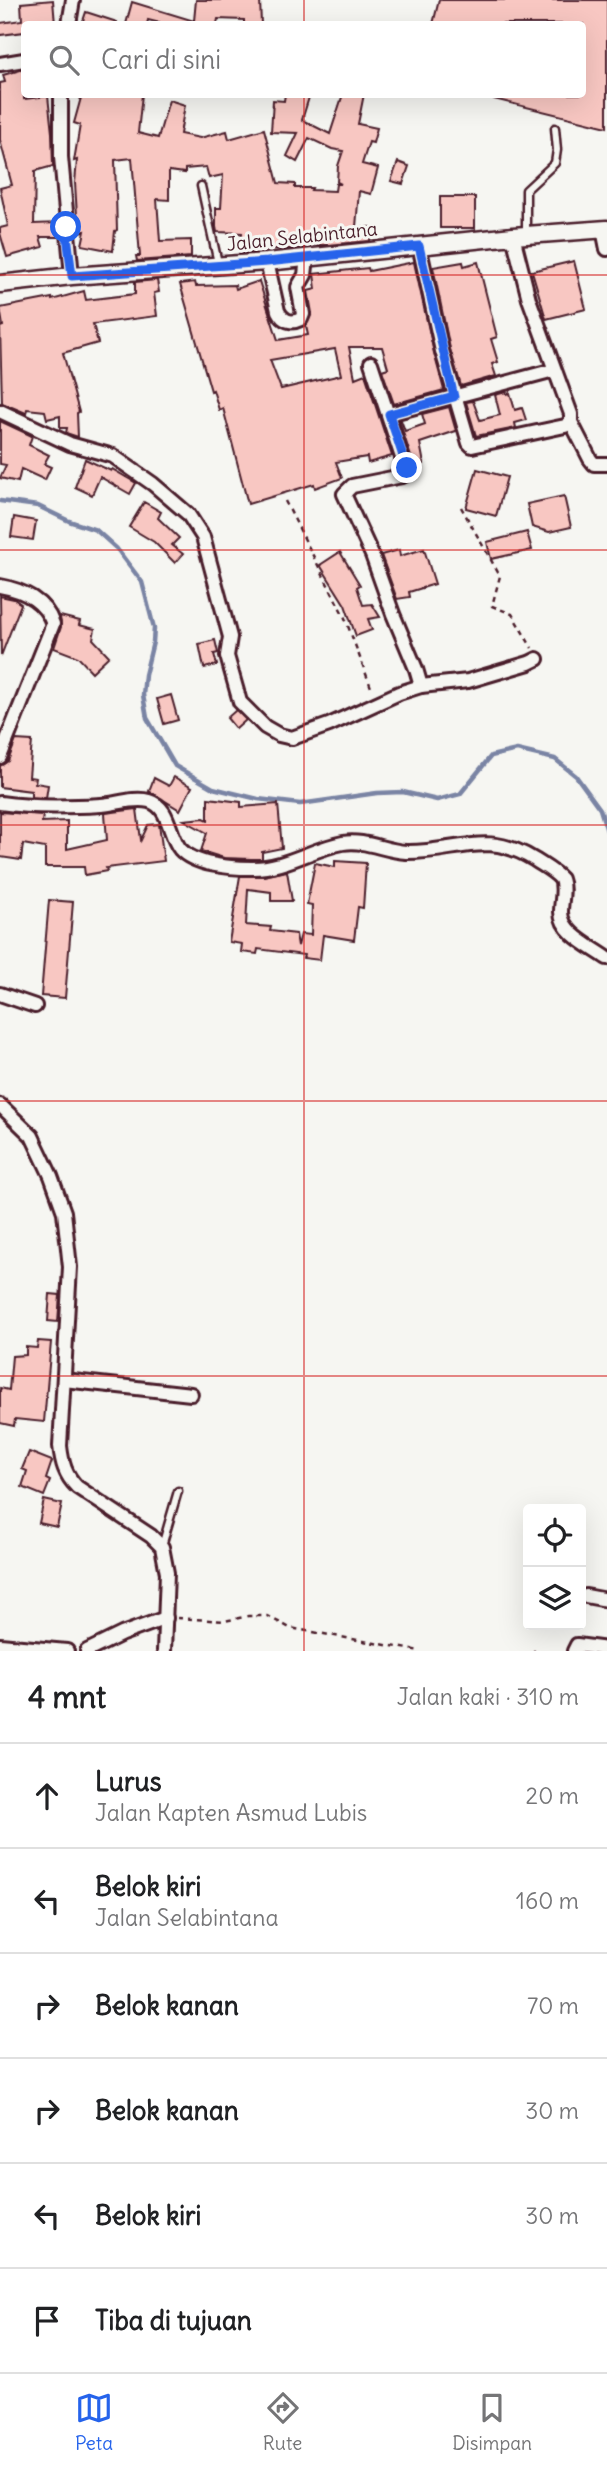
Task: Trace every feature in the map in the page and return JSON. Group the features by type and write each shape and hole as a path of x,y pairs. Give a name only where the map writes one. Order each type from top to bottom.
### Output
{"street":[{"path":"70,21 73,0"},
{"path":"0,64 21,60"},
{"path":"61,98 61,156 72,276"},
{"path":"605,229 607,249"},
{"name":"Jalan Selabintana","path":"0,284 267,262 519,235 605,229"},
{"path":"519,235 529,299 571,414 571,422 594,464 607,464"},
{"path":"419,246 454,397 471,446 565,426 571,422"},
{"path":"267,262 278,311 282,318 292,322 301,319 303,314 298,287 305,275 307,258"},
{"path":"371,363 407,473 352,486 344,494 372,555 421,686"},
{"path":"389,414 554,370"},
{"path":"0,411 70,444 113,456 153,484 188,514 203,537 230,636 227,656 240,702 265,727 279,735 292,738 421,686 468,681 537,659"},
{"path":"0,586 19,592 43,605 53,624 0,757"},
{"path":"0,803 74,806 140,800 151,802 163,812 179,848 187,854 197,860 252,869 284,864 341,843 354,842 402,852 483,843 509,846 523,852 561,878 563,925 607,958"},
{"path":"0,994 35,1006"},
{"path":"0,1105 32,1136 64,1212 70,1267 60,1446 68,1478 83,1492 151,1536 162,1548 167,1563 164,1651"},
{"path":"64,1380 191,1394"},
{"path":"586,1595 607,1600"},
{"path":"87,1651 122,1634 166,1618"},
{"path":"0,1645 66,1651"},
{"path":"574,1651 577,1645 607,1650"}],"lane":[{"path":"519,235 526,190 555,163 555,128"},
{"path":"201,186 219,265"},
{"path":"162,1548 178,1491"}],"path":[{"path":"285,501 345,618 377,703"},
{"path":"461,507 500,576 492,606 512,614 537,659"},
{"path":"166,1618 225,1621 248,1616 267,1616 290,1628 420,1651"}],"building":[{"path":"53,0 55,21 21,21 21,32 0,35 0,23 22,20 21,3"},
{"path":"196,0 260,0 261,21 194,21"},
{"path":"439,0 607,0 607,127 494,99 586,98 586,21 434,21"},
{"path":"132,2 194,21 127,21"},
{"path":"86,12 114,21 83,21"},
{"path":"21,70 21,98 48,98 53,166 35,171 34,224 58,223 58,237 40,237 43,247 7,257 0,233 0,228 8,226 0,188 12,185 0,140 0,83 5,82 3,75"},
{"path":"81,98 142,98 138,133 158,138 169,100 185,105 180,134 200,138 227,131 229,139 264,129 278,183 295,184 295,188 335,191 336,184 341,184 337,182 343,151 309,138 297,162 287,156 298,133 271,132 273,100 309,98 302,120 330,134 342,98 363,98 358,124 377,128 362,164 378,168 371,194 359,191 356,227 371,227 370,241 240,253 242,233 217,232 216,208 221,208 223,175 209,178 206,167 185,169 185,173 169,171 169,200 157,199 160,241 191,240 191,257 137,261 136,256 140,256 132,158 115,160 117,230 113,251 82,245 85,231 78,232 75,183 77,160 74,161 80,125 74,123"},
{"path":"398,162 409,166 403,184 391,181"},
{"path":"440,197 475,197 475,228 440,228"},
{"path":"574,261 586,309 546,319 532,271"},
{"path":"414,262 444,390 394,404 382,370 388,368 382,347 349,347 355,378 365,374 392,456 368,463 367,457 336,462 342,478 315,488 314,484 248,504 223,408 219,410 213,390 211,391 180,284 195,282 196,286 235,285 236,289 259,281 278,340 308,335 306,326 312,313 308,291 316,289 314,274 368,268 369,271","holes":["335,349 341,375 281,389 270,360"]},
{"path":"463,262 464,266 478,262 497,337 491,339 498,362 492,364 496,376 461,386 450,349 433,267"},
{"path":"157,280 159,292 154,293 157,316 93,324 98,343 63,353 79,412 78,437 66,433 67,428 60,428 60,416 47,419 45,411 27,409 26,413 2,403 0,327 3,326 0,308 52,300 84,291 86,300 135,294 135,282"},
{"path":"510,393 515,410 522,408 526,420 515,423 516,428 476,436 466,402 473,401 480,420 500,415 495,395"},
{"path":"449,407 456,431 420,443 424,464 414,466 399,420 405,431 425,424 422,414"},
{"path":"0,421 32,436 29,445 49,455 44,464 51,467 45,480 21,469 18,482 0,478 6,465 0,464"},
{"path":"85,459 111,471 112,469 136,483 130,494 100,477 92,495 75,487"},
{"path":"477,469 507,477 496,516 466,508"},
{"path":"564,496 571,527 549,532 532,527 527,504"},
{"path":"144,502 161,512 158,518 179,538 172,545 183,554 175,563 154,542 129,527"},
{"path":"14,517 36,521 33,540 11,537"},
{"path":"527,532 532,550 491,559 487,542"},
{"path":"424,549 435,584 409,592 410,597 397,599 381,555 399,550 400,556"},
{"path":"340,552 360,585 357,587 363,605 372,604 380,617 368,619 372,630 356,636 345,605 320,565"},
{"path":"0,596 14,599 21,604 1,656"},
{"path":"60,616 80,621 79,625 95,629 93,639 109,656 92,672 78,657 54,648 61,627"},
{"path":"215,640 218,653 214,654 217,665 204,668 199,644"},
{"path":"171,695 178,720 164,724 157,699"},
{"path":"236,710 246,720 236,729 227,718"},
{"path":"16,740 32,741 29,777 36,778 35,783 48,785 46,798 31,797 31,791 0,787 0,766 8,761"},
{"path":"174,777 192,787 180,810 149,791 154,778 169,786"},
{"path":"208,798 241,802 241,807 278,804 282,848 262,852 262,859 224,858 201,851 207,833 184,820 208,820"},
{"path":"137,809 141,840 148,825 159,824 164,861 106,868 107,871 85,875 84,867 45,867 45,848 23,844 21,860 0,857 0,812 43,815 42,822 67,821 67,849 107,840 105,813"},
{"path":"335,861 366,863 363,908 358,907 354,940 323,935 320,960 303,958 304,955 258,949 257,954 241,952 242,944 229,942 240,876 264,876 287,871 292,901 271,901 271,892 248,889 246,925 271,927 270,931 296,934 298,946 301,934 311,935 312,905 307,904 315,863 335,867"},
{"path":"49,900 73,902 65,998 41,996"},
{"path":"50,1294 60,1295 58,1322 48,1321"},
{"path":"38,1341 51,1342 44,1422 15,1419 14,1426 0,1423 0,1388 9,1390 12,1356 26,1355 26,1347 37,1348"},
{"path":"29,1452 52,1461 46,1479 50,1481 44,1496 22,1487 27,1471 22,1469"},
{"path":"44,1500 62,1504 57,1527 39,1523"}],"waterway":[{"path":"0,501 38,506 96,530 117,549 142,582 154,628 143,695 147,718 175,766 213,788 258,799 300,804 403,792 437,800 460,794 491,756 517,750 555,759 576,776 600,809 607,831"}],"route":[{"path":"66,227 72,276 267,262 419,246 454,397 389,414 407,468"}]}
